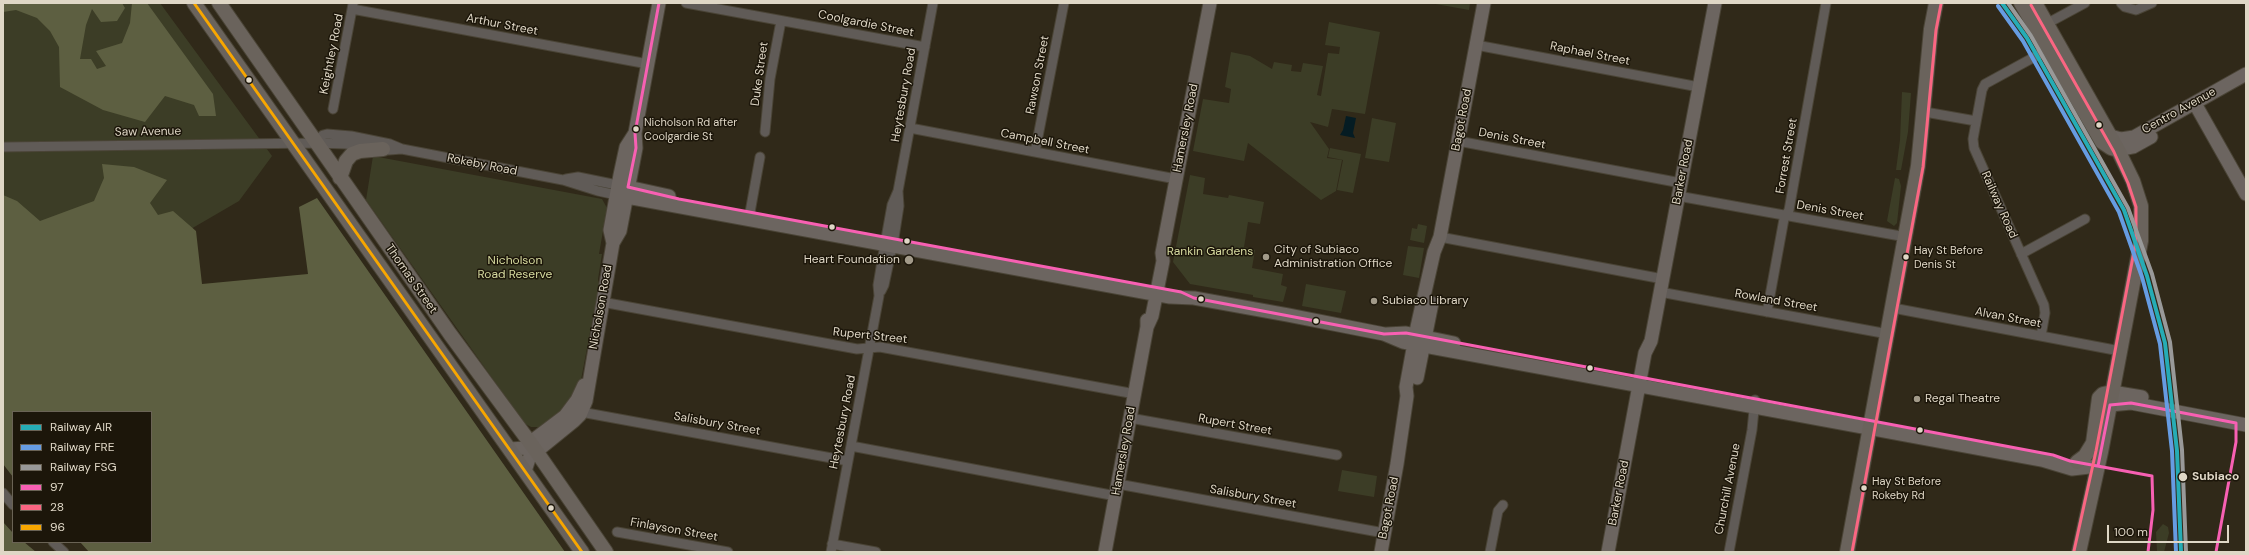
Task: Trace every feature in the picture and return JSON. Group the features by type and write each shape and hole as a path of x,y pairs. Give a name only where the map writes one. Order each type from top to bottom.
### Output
{"main road":[{"name":"Thomas Street","path":"194,3 582,552"},
{"name":"Thomas Street","path":"219,3 300,117 315,143 450,334 534,448 606,552"},
{"name":"Nicholson Road","path":"510,449 542,447 565,430 581,412 587,395 589,372 613,243 620,231 623,191 636,148 635,133 659,3"},
{"name":"Hamersley Road","path":"1105,552 1147,327 1147,315 1163,261 1162,253 1210,3"},
{"name":"Bagot Road","path":"1381,552 1397,464 1407,396 1406,387 1420,341 1434,252 1440,237 1484,3"},
{"name":"Barker Road","path":"1615,552 1643,382 1645,353 1651,341 1715,3"},
{"path":"1929,3 1927,15 1931,29"},
{"path":"1847,552 1918,166 1925,112 1931,29 1936,3"},
{"path":"2021,3 2049,48 2102,142 2111,148 2118,150"},
{"path":"2035,3 2048,23 2125,163 2138,194 2142,223 2141,241 2098,466 2079,552"},
{"name":"Centro Avenue","path":"2110,136 2121,139 2134,137 2246,74"},
{"name":"Centro Avenue","path":"2118,150 2133,147 2246,82"},
{"path":"2198,109 2246,194"},
{"name":"Centro Avenue","path":"2125,163 2133,147"},
{"path":"340,178 346,161 352,154 365,150 383,149"},
{"name":"Rokeby Road","path":"623,191 1154,290 1181,292 1194,298 1384,334 1403,342 1420,341 1871,425 2053,455 2098,466"},
{"name":"Nicholson Road","path":"525,471 534,448 536,438 570,411 579,396 589,372"},
{"name":"Barker Road","path":"1608,552 1643,382"},
{"path":"2077,462 2085,456 2093,443 2099,398 2103,394 2111,398 2132,403 2246,425"},
{"path":"2111,398 2208,409 2246,419"},
{"name":"Rokeby Road","path":"1871,425 2042,460 2072,469 2098,466"}],"street":[{"name":"Coolgardie Street","path":"686,3 925,47"},
{"name":"Heytesbury Road","path":"831,548 878,296 884,285 892,205 898,191 933,3"},
{"name":"Rawson Street","path":"1035,152 1064,3"},
{"name":"Forrest Street","path":"1767,312 1789,210 1826,3"},
{"path":"2048,23 2085,3"},
{"path":"2121,3 2124,8 2136,10 2152,3"},
{"name":"Arthur Street","path":"353,6 648,64"},
{"name":"Keightley Road","path":"333,109 353,6"},
{"name":"Duke Street","path":"765,132 770,80 781,21"},
{"name":"Raphael Street","path":"1476,45 1699,86"},
{"name":"Railway Road","path":"2041,336 2045,310 1974,148 1973,139 1982,90 1985,84 2049,48"},
{"path":"1925,112 1976,121"},
{"name":"Campbell Street","path":"910,128 1176,179"},
{"name":"Rokeby Road","path":"315,143 323,135 338,134 390,144 402,149"},
{"name":"Denis Street","path":"1458,141 1680,189 1787,215 1906,237"},
{"name":"Rokeby Road","path":"294,143 346,144 383,149 402,149 623,191"},
{"name":"Saw Avenue","path":"3,147 294,143"},
{"path":"749,215 760,157"},
{"path":"2021,254 2085,219"},
{"path":"1440,237 1662,279"},
{"name":"Rowland Street","path":"1660,292 1888,334"},
{"name":"Rupert Street","path":"602,302 857,349 880,347 1135,394"},
{"name":"Alvan Street","path":"1893,308 2120,351"},
{"name":"Churchill Avenue","path":"1729,552 1752,430 1756,424 1757,404"},
{"name":"Salisbury Street","path":"581,412 848,461"},
{"name":"Rupert Street","path":"1130,418 1337,455"},
{"name":"Salisbury Street","path":"850,446 1384,533"},
{"path":"3,493 12,504"},
{"path":"1490,552 1498,510 1503,505"},
{"name":"Finlayson Street","path":"617,532 728,552"},
{"path":"54,543 64,552"},
{"path":"831,548 876,552"}],"green space":[{"path":"3,3 160,3 272,156 239,201 184,233 3,250"},
{"path":"3,3 122,3 125,8 117,21 101,22 92,9 86,25 80,59 91,59 97,69 106,66 96,51 122,43 130,23 132,3 147,3 213,94 216,116 199,116 194,105 165,96 145,122 103,110 60,87 59,47 50,31 37,18 16,10 3,12"},
{"path":"1430,3 1470,3 1469,10"},
{"path":"1329,22 1380,32 1365,114 1332,109 1328,127 1310,122 1329,149 1327,158 1342,160 1336,191 1321,200 1248,143 1244,161 1193,151 1203,99 1229,103 1231,89 1225,87 1231,52 1250,56 1272,69 1274,62 1292,65 1291,71 1301,72 1303,63 1323,66 1317,95 1321,96 1328,53 1339,54 1340,47 1325,45"},
{"path":"1902,92 1911,93 1908,132 1901,170 1896,170 1900,140"},
{"path":"1372,118 1396,123 1389,162 1365,158"},
{"path":"1330,148 1361,154 1353,193 1337,190 1343,160 1328,157"},
{"name":"Nicholson Road Reserve","path":"373,156 602,199 607,208 599,254 602,254 598,279 599,285 581,380 571,403 543,427 531,427 524,423 366,200"},
{"path":"102,164 134,167 167,180 150,203 158,215 173,211 196,231 202,284 308,274 299,207 317,198 565,552 89,552 81,543 152,543 152,411 12,411 12,476 3,464 3,195 17,201 40,221 94,201 104,178"},
{"name":"Rankin Gardens","path":"1190,175 1205,178 1203,194 1228,198 1229,195 1264,202 1260,224 1248,222 1244,247 1255,250 1252,268 1283,274 1281,285 1287,287 1283,302 1190,284 1173,262"},
{"path":"1895,178 1899,179 1901,186 1897,223 1894,226 1887,221"},
{"path":"1418,224 1427,226 1424,243 1410,240 1412,228 1417,229"},
{"path":"1408,246 1424,248 1419,278 1403,275"},
{"path":"1306,284 1346,291 1341,313 1302,306"},
{"path":"1342,470 1377,476 1374,497 1338,491"},
{"path":"3,522 12,532 12,543 25,543 36,552 3,552"},
{"path":"2163,524 2168,527 2169,533 2164,552 2157,552 2156,532"}],"water":[{"path":"1346,116 1356,118 1353,133 1355,138 1340,135 1343,130"}],"rail line":[{"name":"AIR","path":"2002,3 2027,38 2124,210 2147,276 2165,343 2177,451 2181,552"},
{"name":"FSG","path":"2008,3 2031,36 2128,208 2152,274 2170,342 2182,450 2186,552"},
{"name":"FRE","path":"1998,6 2023,41 2119,212 2142,277 2160,344 2172,451 2176,552"}],"transit line":[{"name":"96","path":"194,3 582,552"},
{"name":"97","path":"659,3 635,133 636,148 628,187 679,199 1181,292 1194,298 1384,334 1406,333 2053,455 2070,461 2152,476"},
{"name":"28","path":"1852,552 1923,167 1936,30 1941,4"},
{"name":"28","path":"2031,5 2114,152 2128,183 2136,207 2136,241 2096,451 2074,551"},
{"name":"97","path":"2098,466 2110,405 2131,403 2236,423 2236,442 2216,552"},
{"name":"97","path":"2148,552 2153,510 2152,476"}],"place":[{"name":"Nicholson Rd after Coolgardie St","path":"636,129"},
{"name":"City of Subiaco Administration Office","path":"1266,257"},
{"name":"Hay St Before Denis St","path":"1906,257"},
{"name":"Heart Foundation","path":"909,260"},
{"name":"Subiaco Library","path":"1374,301"},
{"name":"Regal Theatre","path":"1917,399"},
{"name":"Subiaco","path":"2183,477"},
{"name":"Hay St Before Rokeby Rd","path":"1864,488"}]}
